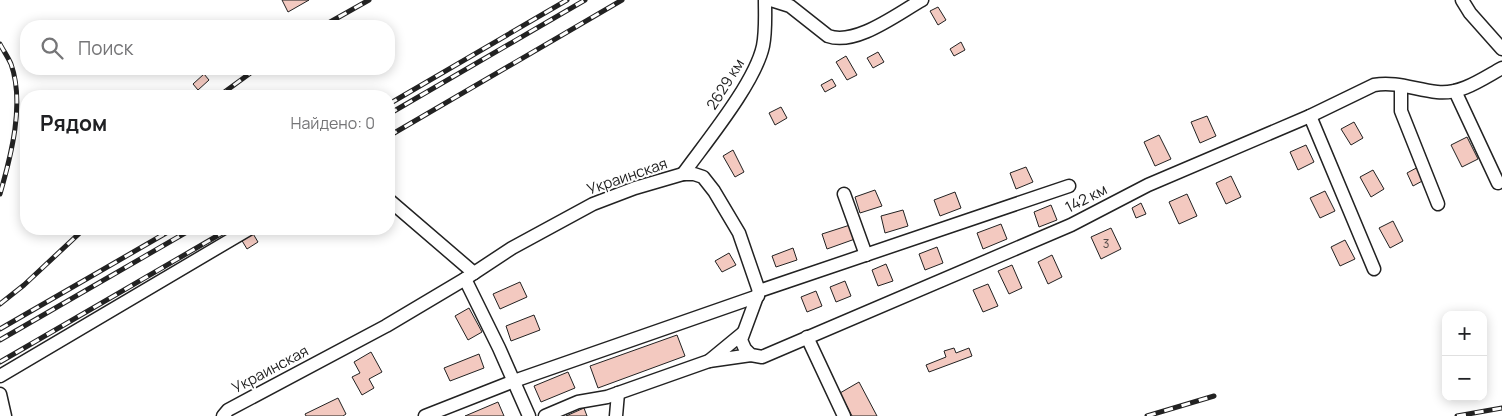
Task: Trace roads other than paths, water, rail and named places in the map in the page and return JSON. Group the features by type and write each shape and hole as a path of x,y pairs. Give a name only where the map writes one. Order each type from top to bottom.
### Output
{"street":[{"name":"2629 км","path":"683,174 734,103 757,65 764,38 765,0"},
{"path":"771,0 790,6 828,36 835,38 860,35 922,0"},
{"path":"1462,0 1470,13 1502,49"},
{"name":"142 км","path":"709,361 752,355 762,357 1071,224 1148,185 1310,116 1374,85 1401,86 1438,93 1455,91 1502,68"},
{"path":"1401,86 1401,111 1438,204"},
{"path":"1455,91 1498,183"},
{"path":"1310,116 1374,269"},
{"name":"Украинская","path":"223,416 228,410 386,326 470,276 512,248 593,204 635,188 683,174 694,174 703,177 714,190 738,232 759,294"},
{"path":"425,416 514,381 866,255 1069,186"},
{"path":"844,194 866,255"},
{"path":"395,206 470,276 529,416"},
{"path":"0,376 239,235"},
{"path":"752,355 745,349 741,340 759,294"},
{"path":"545,416 578,402 613,395 709,361 743,333"},
{"path":"807,337 844,416"},
{"path":"0,394 5,416"},
{"path":"613,395 616,416"}],"railway":[{"path":"334,20 369,0"},
{"path":"395,100 567,0"},
{"path":"395,111 585,0"},
{"path":"395,132 622,0"},
{"path":"0,44 11,64 17,95 15,129 0,194"},
{"path":"227,90 248,75"},
{"path":"0,304 24,285 78,235"},
{"path":"0,329 163,235"},
{"path":"0,340 182,235"},
{"path":"0,362 219,235"},
{"path":"1147,416 1214,396"},
{"path":"1457,416 1502,408"}]}
